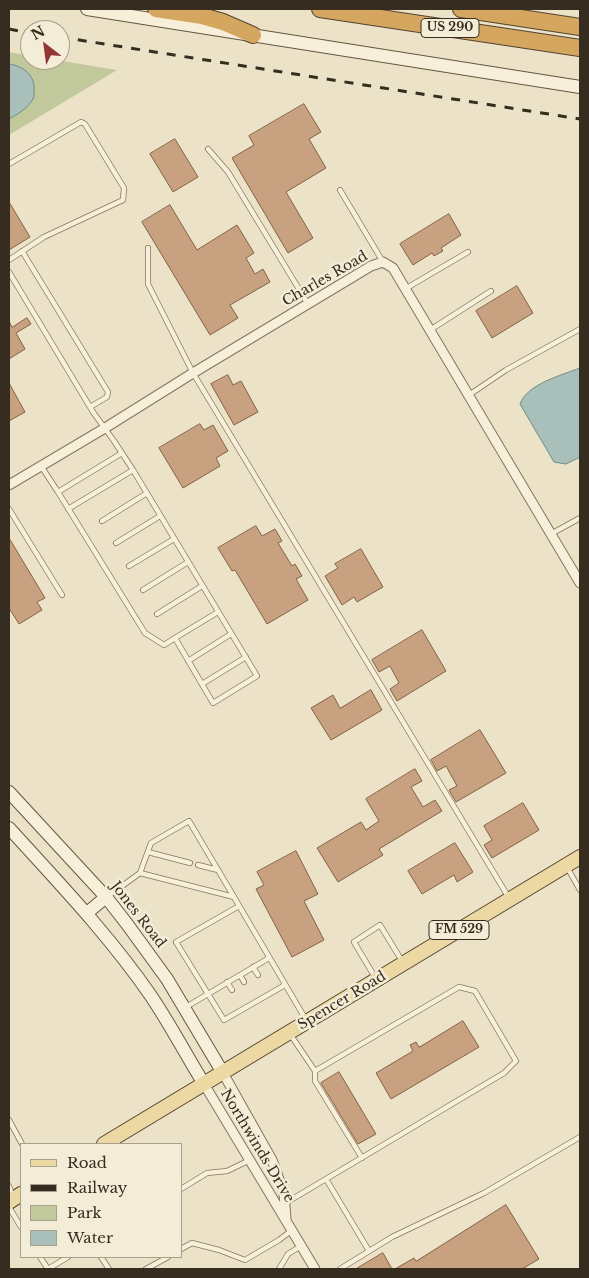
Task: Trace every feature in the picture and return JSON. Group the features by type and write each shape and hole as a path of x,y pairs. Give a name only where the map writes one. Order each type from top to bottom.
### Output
{"highway":[{"path":"156,9 202,16 223,22 253,35"},
{"name":"US 290","path":"320,9 580,48"},
{"path":"461,9 580,27"}],"main road":[{"path":"87,9 580,87"},
{"name":"Jones Road","path":"9,792 106,897 148,951 223,1072"},
{"path":"9,828 87,913 151,996 204,1084"},
{"name":"Spencer Road","path":"106,1143 580,857"},
{"path":"87,913 106,897"}],"street":[{"name":"Charles Road","path":"9,485 371,266 383,262 393,268 580,583"},
{"name":"Northwinds Drive","path":"223,1072 272,1160 284,1194 281,1206"},
{"name":"Northwinds Drive","path":"204,1084 250,1160 281,1206 286,1222 315,1269"}],"lane":[{"path":"9,164 81,122 85,124 124,188 124,200 44,236 9,260"},
{"path":"208,149 228,172 308,304"},
{"path":"340,190 383,262"},
{"path":"148,248 148,284 193,374 510,899"},
{"path":"22,251 108,392 107,397 90,407"},
{"path":"405,289 468,252"},
{"path":"9,272 90,407 133,470 257,676 213,703 175,638"},
{"path":"430,330 491,291"},
{"path":"469,396 506,370 580,329"},
{"path":"58,492 122,453"},
{"path":"41,466 145,633 164,645 218,612"},
{"path":"68,509 133,470"},
{"path":"102,520 147,493"},
{"path":"9,509 62,595"},
{"path":"116,543 160,516"},
{"path":"551,534 580,518"},
{"path":"129,566 174,539"},
{"path":"143,590 188,562"},
{"path":"157,614 202,586"},
{"path":"188,661 231,634"},
{"path":"202,684 246,657"},
{"path":"106,897 140,873 151,843 189,821 307,1022"},
{"path":"148,852 190,863"},
{"path":"198,865 218,870"},
{"path":"566,866 580,890"},
{"path":"140,873 234,897"},
{"path":"239,906 176,942 224,1020 285,984"},
{"path":"377,980 354,942 380,925 404,964"},
{"path":"184,1007 269,958"},
{"path":"253,967 258,975"},
{"path":"240,975 244,982"},
{"path":"227,982 232,990"},
{"path":"266,988 269,994"},
{"path":"281,1206 504,1073 516,1061 475,991 460,988 315,1071"},
{"path":"252,996 256,1001"},
{"path":"240,1003 243,1009"},
{"path":"289,1033 315,1071 315,1081 362,1158"},
{"path":"9,1120 21,1143"},
{"path":"340,1269 347,1267 392,1237 484,1193 580,1137"},
{"path":"182,1188 207,1173 227,1171 250,1160"},
{"path":"326,1179 369,1251"},
{"path":"15,1197 20,1222"},
{"path":"182,1248 192,1243 245,1260 292,1231"},
{"path":"279,1269 288,1254 301,1246"},
{"path":"41,1258 48,1269 66,1258"},
{"path":"58,1258 60,1262"},
{"path":"103,1258 109,1269"},
{"path":"146,1269 166,1258"}],"green space":[{"path":"9,52 20,54 20,70 70,70 70,62 117,70 9,135"}],"water":[{"path":"9,64 20,67 20,70 28,73 33,81 34,97 28,106 9,119"},
{"path":"580,368 580,457 566,464 554,462 520,404 524,397 537,386"}],"building":[{"path":"304,104 321,132 309,139 326,168 286,192 313,238 288,253 232,158 254,145 249,136"},
{"path":"175,139 198,177 173,192 150,154"},
{"path":"9,202 30,237 9,250"},
{"path":"170,205 197,250 237,225 254,253 246,258 255,274 263,269 270,282 230,305 238,318 210,335 142,222"},
{"path":"449,214 461,235 441,248 443,251 434,256 432,253 413,265 400,244"},
{"path":"517,286 533,313 492,338 476,311"},
{"path":"27,318 31,324 16,333 25,349 9,359 9,321 12,327"},
{"path":"228,375 233,385 241,381 258,412 234,425 211,384"},
{"path":"9,383 25,412 9,421"},
{"path":"200,424 204,430 213,425 228,451 216,458 220,466 183,488 159,448"},
{"path":"256,526 262,536 275,529 282,541 278,543 292,566 295,564 302,576 296,579 308,600 267,624 235,570 232,571 218,548"},
{"path":"9,538 45,598 37,602 42,610 19,624 9,608"},
{"path":"361,549 383,587 357,602 354,597 342,605 325,576 338,568 335,564"},
{"path":"422,630 446,671 397,701 390,689 399,683 390,666 379,672 372,660"},
{"path":"371,690 382,710 331,740 311,708 333,695 340,708"},
{"path":"480,730 506,773 456,802 449,790 457,786 446,766 437,771 431,760"},
{"path":"415,769 422,781 411,787 423,807 435,800 442,811 379,849 383,855 338,882 317,848 361,822 366,830 379,821 366,799"},
{"path":"523,803 539,830 492,858 484,845 492,840 484,826"},
{"path":"455,843 473,872 457,882 454,875 422,894 408,871"},
{"path":"296,851 318,894 304,901 324,940 292,957 256,889 264,885 257,872"},
{"path":"463,1021 479,1047 391,1099 376,1073 413,1051 410,1045 416,1042 419,1047"},
{"path":"339,1072 376,1134 358,1144 321,1083"},
{"path":"506,1205 539,1259 522,1269 395,1269 414,1258 416,1261"},
{"path":"383,1253 392,1269 356,1269"}],"railway":[{"path":"9,29 20,31"},
{"path":"70,39 580,119"}]}
